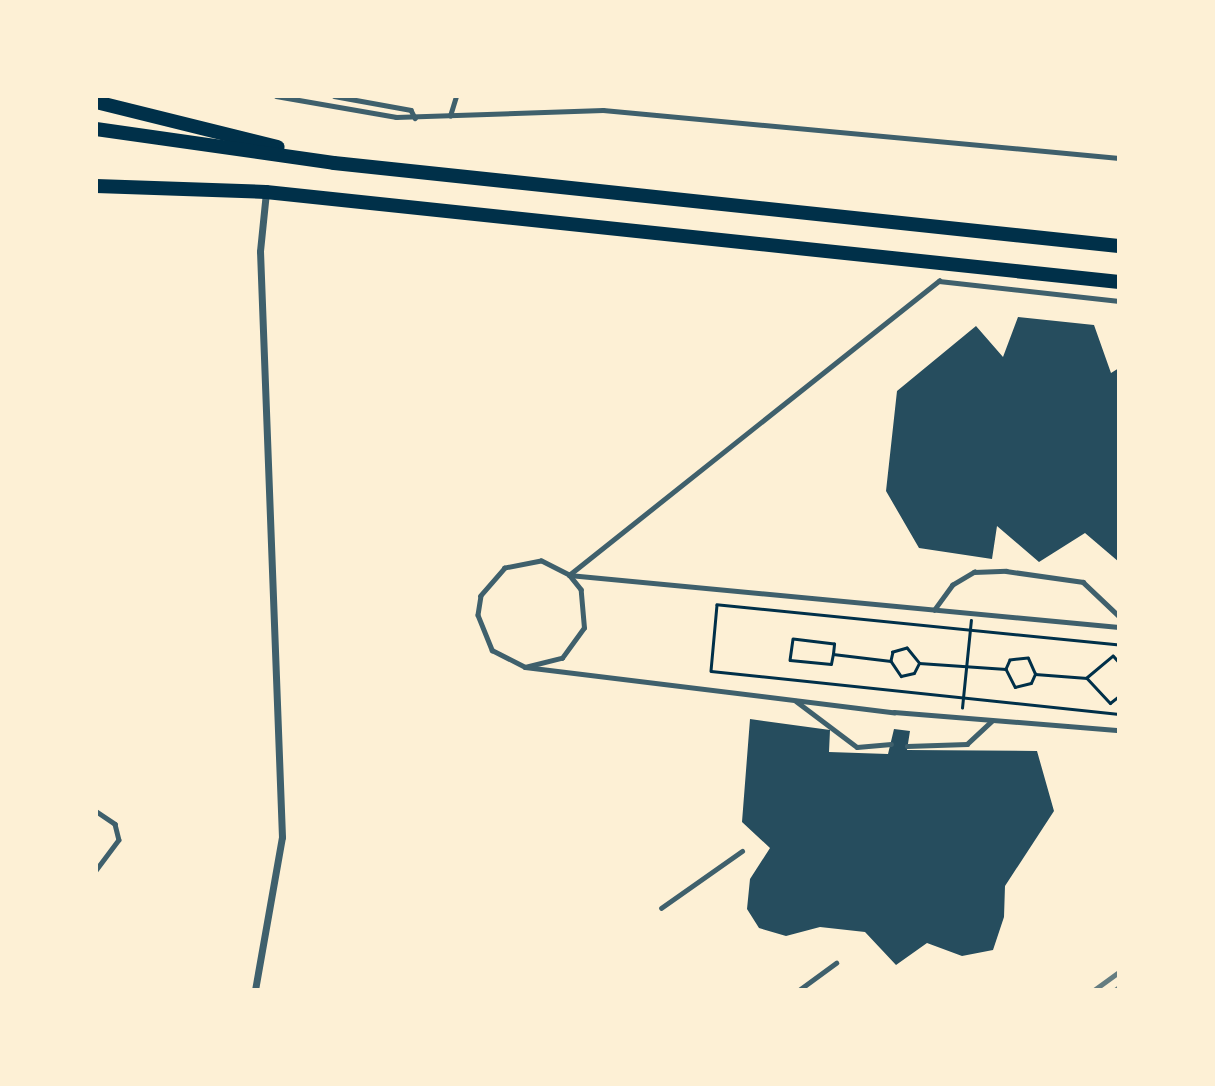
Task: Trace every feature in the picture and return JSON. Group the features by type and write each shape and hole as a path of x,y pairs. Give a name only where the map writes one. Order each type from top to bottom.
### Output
{"main road":[{"path":"96,102 334,163"},
{"path":"96,129 334,163 1119,246"},
{"path":"96,186 266,192 1119,282"}],"street":[{"path":"255,990 282,837 260,251 266,192"}],"lane":[{"path":"276,96 415,118 603,110 1119,158"},
{"path":"334,96 411,110 415,118"},
{"path":"450,116 456,96"},
{"path":"569,575 939,281 1119,301"},
{"path":"1119,627 569,575 541,561 522,561 498,574 481,596 482,634 507,661 525,667 794,701 993,721 1119,730"},
{"path":"934,610 952,585 974,572 1006,571 1083,582 1119,616"},
{"path":"525,667 562,658 584,628 583,599 569,575"},
{"path":"794,701 857,747 891,744"},
{"path":"907,746 967,744 993,721"},
{"path":"96,811 115,824 119,840 96,871"},
{"path":"661,908 742,851"},
{"path":"799,990 836,963"}],"path":[{"path":"1119,645 717,605 711,671 1119,714"},
{"path":"961,718 969,630 973,614"},
{"path":"793,639 834,644 832,654 831,664 790,660 793,639"},
{"path":"919,663 914,673 901,676 891,661 893,652 907,648 919,663 1006,669"},
{"path":"832,654 891,661"},
{"path":"1087,678 1113,656 1119,663"},
{"path":"1028,658 1035,674 1031,683 1016,687 1006,669 1010,660 1028,658"},
{"path":"1035,674 1087,678 1110,703 1119,696"}],"building":[{"path":"1018,317 1094,325 1111,373 1119,368 1119,562 1085,533 1039,562 997,526 992,559 919,548 886,491 897,391 976,326 1003,357"},
{"path":"750,719 830,730 829,752 888,754 894,729 910,731 907,750 1037,751 1054,811 1005,886 1004,917 993,950 962,956 927,943 896,965 865,932 820,927 786,936 759,928 747,909 750,879 770,848 742,822"}],"railway":[{"path":"1094,990 1119,972"},
{"path":"1115,990 1119,987"}]}
